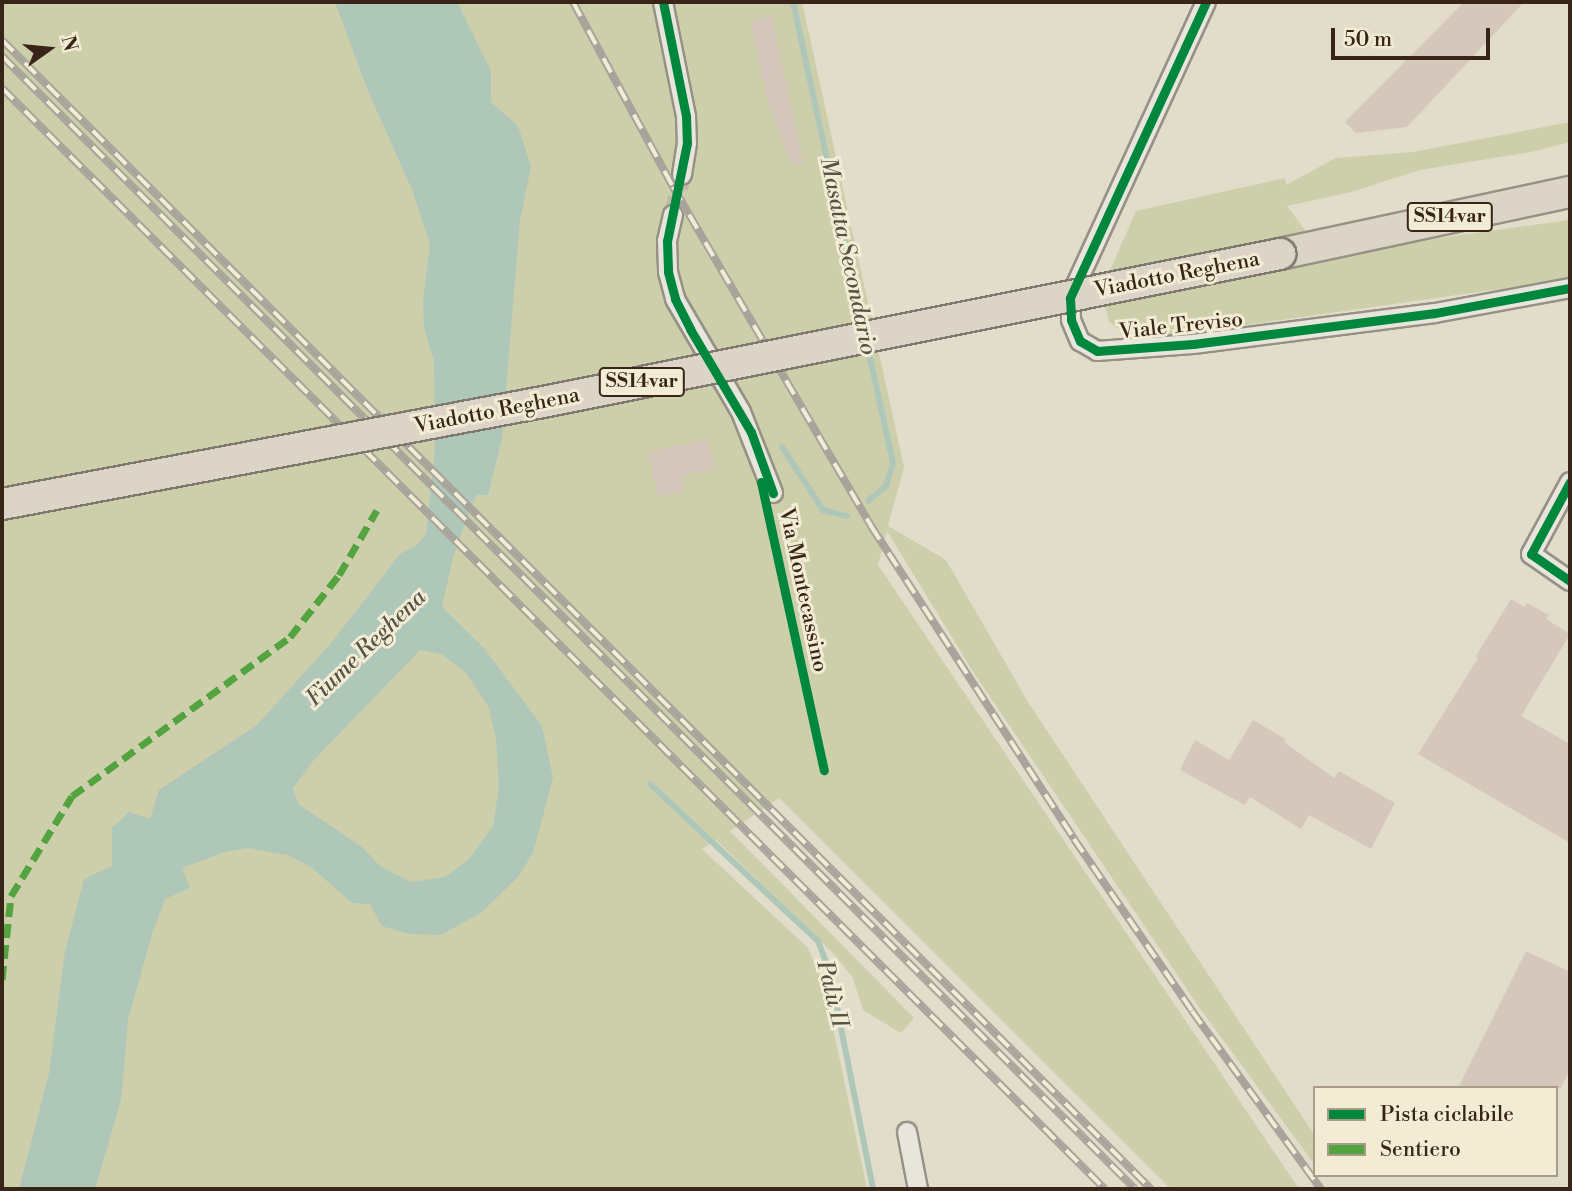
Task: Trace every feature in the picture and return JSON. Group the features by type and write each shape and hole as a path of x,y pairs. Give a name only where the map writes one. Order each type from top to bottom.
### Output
{"highway":[{"path":"1329,242 1405,208 1570,171"},
{"name":"SS14var","path":"1329,242 1570,192"},
{"path":"1329,242 1441,234 1570,212"},
{"name":"Viadotto Reghena","path":"2,504 562,398 1329,242"}],"street":[{"path":"663,2 686,116 687,143 682,175"},
{"name":"Viale Treviso","path":"1206,2 1070,298 1071,320 1080,341 1097,351 1192,344 1435,313 1570,288"},
{"name":"Via Montecassino","path":"673,215 667,241 668,272 675,299 741,412 773,494"},
{"path":"1570,482 1531,554 1570,581"},
{"path":"907,1132 918,1189"}],"shaded area":[{"path":"2,2 802,2 904,467 888,526 946,560 1028,702 1313,1133 1313,1162 1199,1007 972,670 887,531 878,565 1299,1189 1171,1189 779,798 730,831 914,1018 901,1033 863,1010 853,978 833,953 716,840 702,849 808,948 824,985 867,1189 2,1189"},
{"path":"1570,122 1570,142 1531,152 1420,170 1351,192 1287,206 1323,254 1570,220 1570,279 1175,335 1125,334 1109,322 1101,291 1136,211 1285,178 1286,185 1336,158 1413,152"}],"water":[{"name":"Fiume Reghena","path":"335,2 457,2 491,71 491,102 518,126 531,166 520,220 502,439 488,495 477,495 474,499 453,557 442,607 484,648 542,726 553,778 533,853 518,877 482,912 441,935 409,934 382,926 370,904 352,903 311,867 288,855 247,848 225,852 182,868 190,888 165,899 152,934 128,1020 121,1100 95,1189 19,1189 49,1073 65,952 84,879 112,866 112,828 129,812 150,819 159,790 257,725 332,642 400,554 417,545 426,534 435,450 434,361 424,328 423,301 430,245 413,192 368,91","holes":["420,650 441,654 465,672 488,706 496,738 499,787 493,826 469,859 445,877 411,882 380,866 362,847 298,804 293,788 313,761"]}],"building":[{"path":"1464,2 1524,2 1407,127 1356,133 1345,122"},
{"path":"772,15 803,163 792,165 769,107 751,23"},
{"path":"708,439 715,469 681,476 684,491 658,496 648,452"},
{"path":"1511,599 1525,607 1527,603 1549,615 1546,619 1570,634 1521,716 1570,744 1570,843 1418,754"},
{"path":"1253,720 1285,739 1284,742 1334,778 1339,771 1395,803 1371,849 1309,815 1301,829 1250,797 1245,805 1180,770 1195,740 1229,760"},
{"path":"1526,951 1570,972 1570,1069 1561,1088 1459,1086"}],"waterway":[{"name":"Masatta Secondario","path":"793,2 864,330"},
{"name":"Masatta Secondario","path":"867,344 893,463 886,486 868,501"},
{"path":"782,447 823,510 847,516"},
{"name":"Palù II","path":"650,784 818,941 830,973 873,1189"}],"tunnel":[{"path":"673,215 682,175"}],"railway":[{"path":"573,2 673,187 871,526 1074,839 1192,1011 1321,1189"},
{"path":"2,40 1151,1189"},
{"path":"2,56 1135,1189"},
{"path":"2,88 1105,1189"}],"marked path":[{"path":"2,979 11,896 72,796 290,637 339,575 377,510"}],"cycle path":[{"path":"663,2 686,116 687,143 667,241 668,272 675,299 690,329 751,432 773,493"},
{"path":"1206,2 1070,298 1071,320 1080,341 1097,351 1193,344 1435,313 1570,288"},
{"path":"761,482 824,770"},
{"path":"1570,482 1531,554 1570,581"}]}
